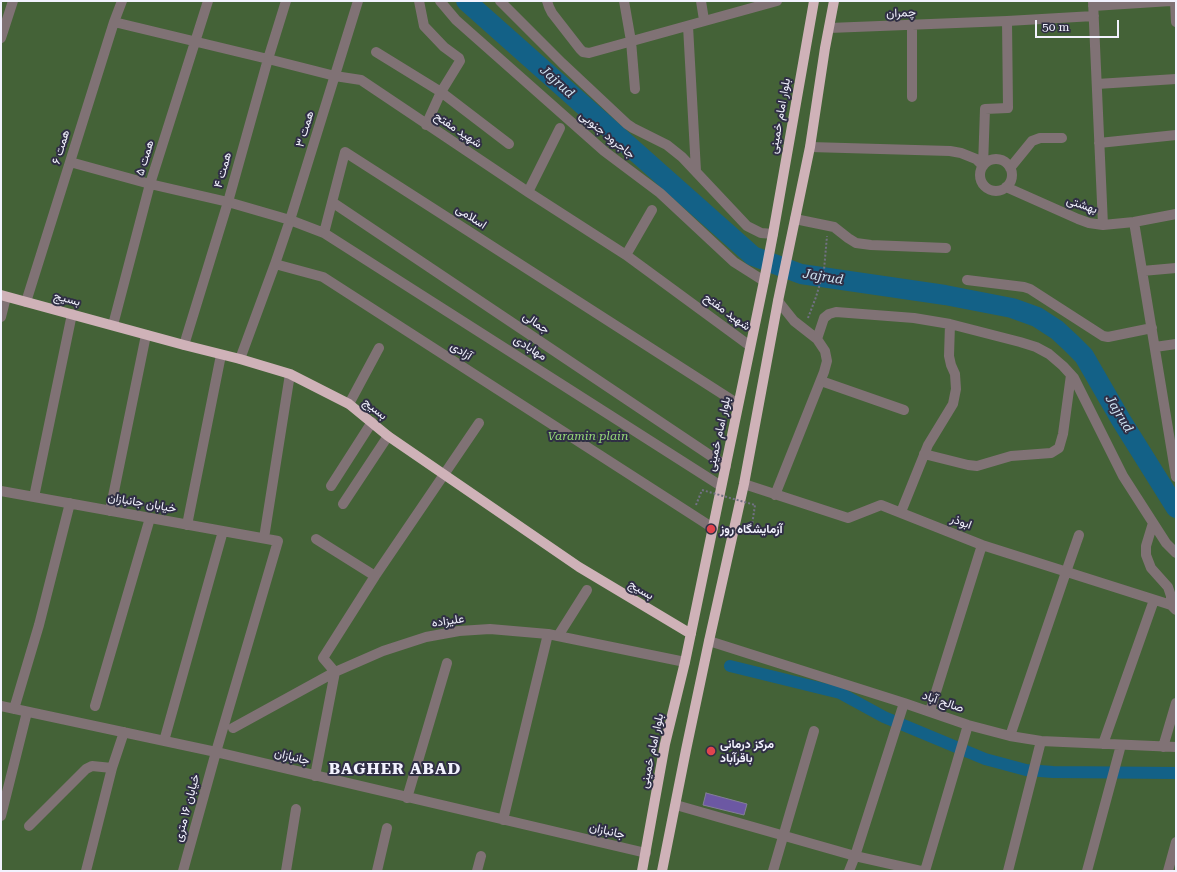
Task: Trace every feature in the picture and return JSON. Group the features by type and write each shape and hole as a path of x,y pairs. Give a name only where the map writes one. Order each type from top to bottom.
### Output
{"main road":[{"name":"بلوار امام خمینی","path":"642,871 665,744 691,634 764,282 814,1"},
{"path":"662,871 709,641 744,484 790,239 810,147 834,1"},
{"name":"بسیج","path":"4,296 113,325 184,346 240,359 290,374 349,404 388,436 579,567 691,634"}],"street":[{"path":"1,38 13,1"},
{"name":"همت ۶","path":"26,302 114,22 122,1"},
{"name":"همت ۵","path":"113,325 150,184 208,1"},
{"name":"همت ۴","path":"184,346 228,202 268,59 286,1"},
{"name":"همت ۳","path":"275,264 358,1"},
{"path":"419,1 424,26 444,47 459,58 460,61 441,92 426,125"},
{"name":"جاجرود جنوبی","path":"440,1 456,20 604,151 660,193 734,262 764,282"},
{"path":"500,1 562,63 627,124 667,145 682,157 747,226 761,232 773,234"},
{"path":"547,1 552,13 580,49 583,52 589,53 688,26 744,5 777,1"},
{"path":"624,1 631,41 635,89"},
{"path":"701,1 704,20"},
{"name":"چمران","path":"829,28 1007,21 1094,8 1171,1"},
{"path":"1175,1 1176,22"},
{"path":"1094,8 1103,225"},
{"path":"983,166 987,162 997,159 1007,164 1010,168 1012,178 1010,183 1006,187 997,191 992,191 983,185 980,175 983,166 985,110 1008,108 1007,21"},
{"name":"شهید مفتح","path":"114,22 335,76 361,80 426,125 626,255 750,346"},
{"path":"912,25 912,96"},
{"path":"688,26 696,171"},
{"path":"376,52 441,92 510,144"},
{"path":"1097,84 1176,79"},
{"path":"528,192 560,128"},
{"path":"1099,142 1176,135"},
{"path":"1010,168 1032,141 1040,138 1062,138"},
{"path":"810,147 950,151 961,153 976,159 983,166"},
{"name":"اسلامی","path":"324,233 345,152 738,404"},
{"path":"70,162 150,184 228,202 290,220 324,233"},
{"name":"بهشتی","path":"1006,187 1089,223 1103,225 1134,222 1176,214"},
{"name":"جمالی","path":"332,202 726,466"},
{"path":"626,255 652,210"},
{"path":"794,220 834,227 856,243 870,245 946,248"},
{"path":"1134,222 1155,347 1173,437 1176,477"},
{"name":"مهابادی","path":"324,233 722,486"},
{"path":"240,359 275,264"},
{"name":"آزادی","path":"275,264 323,277 713,528"},
{"path":"1142,271 1176,268"},
{"path":"967,280 1030,289 1103,336 1108,337 1152,328"},
{"path":"1,317 4,296"},
{"path":"775,495 826,366 826,356 823,346 817,339 794,321 778,301"},
{"path":"817,339 824,318 829,314 836,312 914,318 950,324 1036,347 1050,354 1064,366 1074,378 1123,476 1166,543 1176,553"},
{"path":"34,497 72,314"},
{"path":"900,512 928,444 953,404 956,389 955,374 949,356 950,324"},
{"path":"110,511 146,335"},
{"path":"1155,347 1176,344"},
{"path":"349,404 379,348"},
{"path":"187,525 221,355"},
{"path":"264,538 290,374"},
{"path":"924,454 977,466 1011,456 1051,453 1058,448 1063,434 1071,375"},
{"path":"820,381 904,410"},
{"path":"331,486 372,422"},
{"path":"315,776 335,672 323,658 375,576 479,423"},
{"path":"343,504 388,436"},
{"name":"ابوذر","path":"744,484 848,518 881,505 982,544 1174,607"},
{"name":"خیابان جانبازان","path":"1,491 278,541"},
{"path":"14,709 39,625 70,503"},
{"path":"95,706 150,518"},
{"path":"1153,523 1146,546 1146,556 1151,568 1168,587 1174,607"},
{"path":"164,741 223,531"},
{"path":"1010,736 1079,535"},
{"path":"316,539 375,576"},
{"name":"خیابان ۱۶ متری","path":"183,871 216,752 278,541"},
{"path":"930,711 982,544"},
{"path":"558,636 588,590"},
{"path":"1103,744 1154,600"},
{"name":"علیزاده","path":"233,728 335,672 383,651 426,637 459,631 490,629 548,634 685,662"},
{"path":"503,820 548,634"},
{"name":"صالح آباد","path":"709,641 930,711 968,725 1010,736 1041,741 1176,747"},
{"path":"407,798 447,663"},
{"path":"849,871 904,703"},
{"path":"1163,746 1176,703"},
{"name":"جانبازان","path":"1,706 216,752 646,853"},
{"path":"1,816 27,712"},
{"path":"925,871 968,725"},
{"path":"773,871 814,731"},
{"path":"86,871 112,768 124,732"},
{"path":"1008,871 1041,741"},
{"path":"1087,871 1121,745"},
{"path":"29,826 86,769 92,766 112,768"},
{"path":"676,805 855,856 921,871"},
{"path":"286,871 296,809"},
{"path":"377,871 387,828"},
{"path":"1168,871 1176,842"},
{"path":"477,871 481,856"}],"path":[{"path":"804,329 824,270 828,225"},
{"path":"695,506 702,490 755,505 752,525"}],"green space":[{"name":"Varamin plain","path":"1,1 1176,1 1176,871 1,871"}],"building":[{"path":"706,793 747,804 744,815 703,805"}],"waterway":[{"name":"Jajrud","path":"466,1 753,256 801,274 945,295 1012,308 1037,317 1057,330 1084,356 1121,420 1176,508"},
{"path":"730,666 840,693 884,717 985,759 1026,770 1053,772 1176,773"}],"place":[{"name":"آزمایشگاه روز","path":"711,529"},
{"name":"مرکز درمانی باقرآباد","path":"711,751"}],"district":[{"name":"BAGHER ABAD","path":"395,769"}]}
